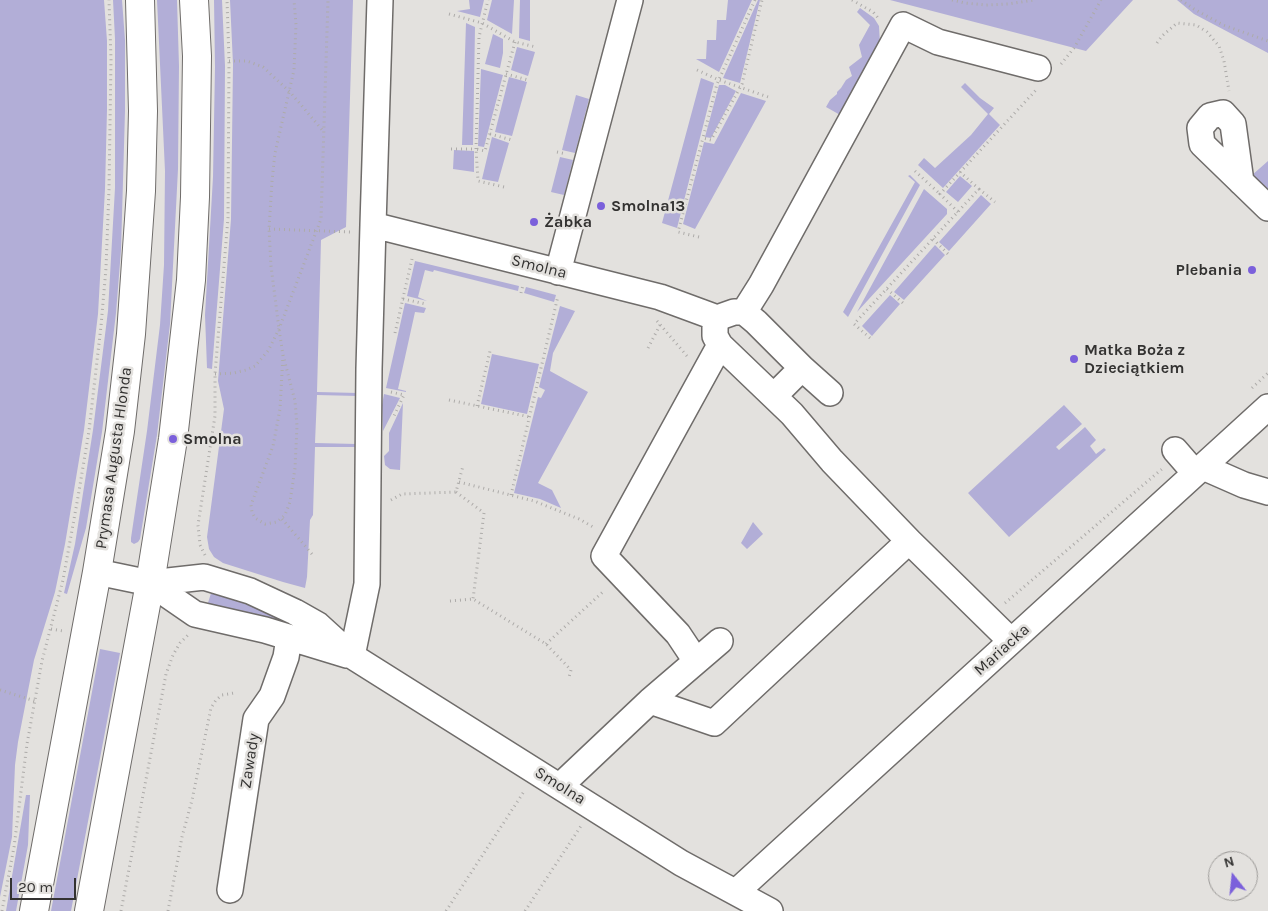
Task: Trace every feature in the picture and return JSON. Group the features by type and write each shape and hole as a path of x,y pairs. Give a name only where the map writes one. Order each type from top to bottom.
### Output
{"main road":[{"name":"Prymasa Augusta Hlonda","path":"34,911 97,572 120,431 137,266 141,191 143,111 140,0"},
{"path":"89,911 150,583 173,439 191,280 195,197 197,56 194,0"}],"street":[{"path":"352,656 367,584 369,369 380,0"},
{"path":"559,282 630,0"},
{"path":"744,312 761,285 903,25 938,42 1046,73"},
{"path":"1241,182 1232,124 1223,113 1210,116 1200,128 1202,144 1241,182 1268,208"},
{"name":"Smolna","path":"373,228 559,282 660,297 717,318"},
{"path":"830,393 744,312 734,312 717,318 714,327 715,336 720,345 792,414 832,461 909,541 1011,641"},
{"path":"696,661 678,634 604,556 720,345"},
{"path":"774,396 802,368"},
{"name":"Mariacka","path":"736,892 1268,407"},
{"path":"1177,452 1199,470 1268,492"},
{"path":"650,701 714,723 909,541"},
{"name":"Smolna","path":"97,572 150,583 204,577 250,591 295,612 318,625 352,656 681,863 770,911"},
{"name":"Smolna","path":"150,583 195,614 265,630 352,656"},
{"name":"Zawady","path":"230,890 256,719 272,696 286,657 289,638"},
{"path":"560,786 650,701 720,641"}],"path":[{"path":"2,911 14,847 23,770 42,661 65,571 89,431 106,268 111,59 109,0"},
{"path":"208,561 200,545 198,525 214,416 215,374 228,218 229,62 227,0"},
{"path":"284,355 280,409 273,446 251,505 252,512 259,522 272,524 282,519 290,502 296,468 297,426 295,401 279,329 271,266 269,229 276,153 290,92 296,49 294,0"},
{"path":"215,374 234,373 255,366 268,351 279,329 320,219 322,206 328,0"},
{"path":"488,0 479,37 476,149 478,181 504,187"},
{"path":"699,237 678,232 717,84 755,0"},
{"path":"703,138 711,140 741,87 762,0"},
{"path":"952,0 986,5 1034,0"},
{"path":"940,194 1046,73 1074,48 1101,0"},
{"path":"1181,0 1223,25 1268,41"},
{"path":"449,14 482,23 515,42 536,47"},
{"path":"1157,42 1178,23 1196,25 1206,32 1219,46 1224,61 1232,124"},
{"path":"451,149 485,151 515,42"},
{"path":"229,62 247,61 256,63 290,92 324,133"},
{"path":"697,70 719,80 771,98"},
{"path":"506,74 528,80"},
{"path":"490,134 512,140"},
{"path":"914,170 958,212"},
{"path":"960,172 995,202"},
{"path":"870,338 854,324 979,189"},
{"path":"269,229 373,228"},
{"path":"933,239 948,254"},
{"path":"395,334 413,256"},
{"path":"514,282 532,286"},
{"path":"510,495 530,417 559,282"},
{"path":"887,288 903,303"},
{"path":"403,298 426,304"},
{"path":"653,317 688,357"},
{"path":"648,348 660,325"},
{"path":"477,406 490,351"},
{"path":"1247,392 1268,373"},
{"path":"450,400 530,417"},
{"path":"987,618 1177,452"},
{"path":"456,492 463,466"},
{"path":"459,482 534,501 572,516 601,531"},
{"path":"402,494 456,492 484,513 473,599"},
{"path":"282,519 312,554"},
{"path":"546,644 608,587"},
{"path":"450,601 473,599 546,644 571,670 569,677"},
{"path":"121,911 166,674 180,643 191,632"},
{"path":"0,690 35,701"},
{"path":"168,911 182,837 192,800 211,708 222,695 234,693"},
{"path":"446,911 526,790"},
{"path":"525,911 581,826"}],"shaded area":[{"path":"0,0 104,0 107,41 107,110 98,314 84,430 55,592 34,660 18,742 15,765 12,837 0,897"},
{"path":"113,0 122,0 125,40 121,250 116,313 102,432 86,528 67,594 64,593 75,544 93,430 108,311 115,188 115,39"},
{"path":"157,0 177,0 179,66 178,169 170,324 157,435 140,539 134,544 131,542 131,538 160,325 164,265 165,171"},
{"path":"214,0 222,0 225,66 224,219 212,369 207,368 205,315 213,177"},
{"path":"230,0 353,0 346,227 321,240 317,392 358,393 358,396 317,395 315,443 357,444 357,447 315,447 313,515 310,520 305,588 223,563 214,557 209,549 207,537 224,409 218,381 231,219 233,64"},
{"path":"469,0 484,0 480,17 457,11 470,9"},
{"path":"492,0 514,0 512,34 487,20"},
{"path":"520,0 530,0 530,41 519,38"},
{"path":"728,0 752,0 719,72 696,59 706,59 707,40 716,40 717,20 726,20"},
{"path":"758,0 760,0 740,83 723,78"},
{"path":"890,0 1133,0 1086,51"},
{"path":"1177,0 1268,0 1268,53 1194,14"},
{"path":"860,8 874,18 879,26 880,44 842,116 826,107 846,80 852,76 849,67 862,57 859,45 870,25 857,12"},
{"path":"466,23 475,27 473,145 462,145"},
{"path":"493,34 503,39 500,68 485,64"},
{"path":"517,47 535,52 528,76 511,70"},
{"path":"481,69 503,75 484,147 478,146"},
{"path":"509,77 527,82 512,136 495,132"},
{"path":"701,78 714,83 677,228 662,223"},
{"path":"965,83 980,98 994,108 989,114 1000,125 943,188 918,165 924,158 935,168 971,135 988,114 961,87"},
{"path":"719,85 725,85 736,91 711,138 705,137"},
{"path":"741,93 766,101 695,229 683,224 704,142 714,144"},
{"path":"576,95 589,99 575,153 562,150"},
{"path":"492,137 509,143 498,182 482,179"},
{"path":"454,150 474,151 474,172 453,169"},
{"path":"560,157 573,160 564,195 551,192"},
{"path":"1268,161 1268,192 1251,176"},
{"path":"910,175 920,185 848,317 843,312 915,182 908,176"},
{"path":"960,176 972,186 958,202 946,192"},
{"path":"924,189 947,209 947,214 857,312"},
{"path":"981,195 991,204 949,251 939,242"},
{"path":"935,245 945,255 904,300 894,292"},
{"path":"415,261 519,286 518,291 434,270 433,272 425,270 418,297 427,301 407,296"},
{"path":"526,287 556,295 554,302 524,293"},
{"path":"890,295 900,304 872,336 862,326"},
{"path":"405,303 426,308 424,313 415,312 398,389 406,392 386,388"},
{"path":"560,306 575,311 553,353 550,371 588,392 538,483 552,490 561,508 540,499 514,493 538,397 541,398 545,390 539,387"},
{"path":"492,354 539,364 527,414 481,404"},
{"path":"384,394 400,398 383,431 382,405"},
{"path":"403,403 400,470 390,469 385,465 384,456 389,451 389,433"},
{"path":"1064,405 1082,424 1056,447 1059,450 1085,427 1096,440 1090,446 1096,454 1104,448 1106,450 1009,537 968,493"},
{"path":"753,522 763,534 747,549 741,543"},
{"path":"212,590 236,596 319,637 207,606"},
{"path":"100,649 120,653 71,911 51,911"},
{"path":"26,795 30,795 28,845 16,911 6,911"}],"place":[{"name":"Smolna13","path":"601,206"},
{"name":"Żabka","path":"534,222"},
{"name":"Plebania","path":"1252,270"},
{"name":"Matka Boża z Dzieciątkiem","path":"1074,359"},
{"name":"Smolna","path":"173,439"}]}
